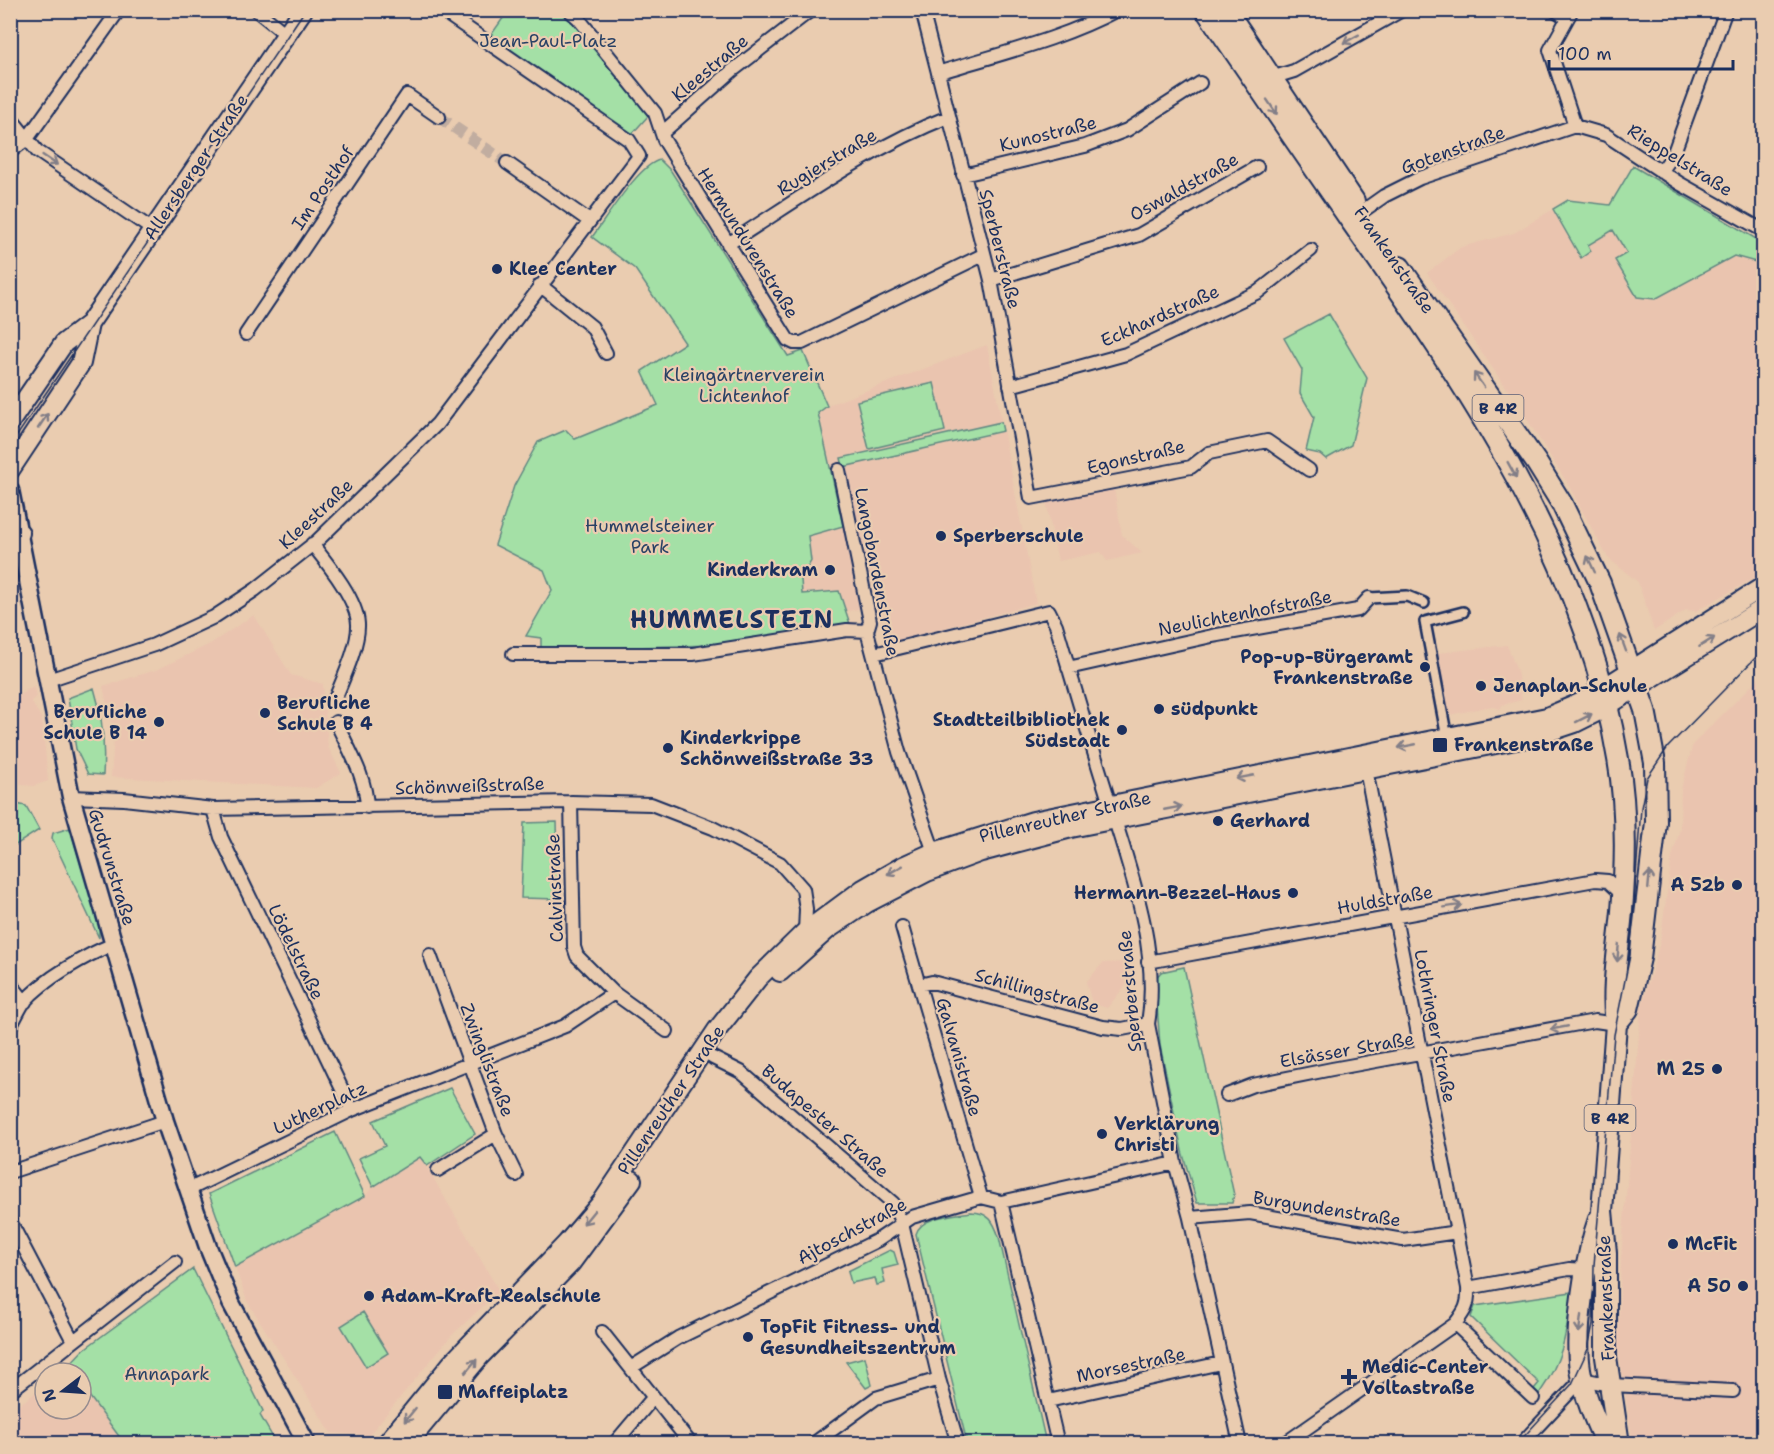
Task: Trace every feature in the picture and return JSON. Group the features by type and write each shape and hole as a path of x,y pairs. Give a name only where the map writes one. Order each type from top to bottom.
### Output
{"main road":[{"name":"Allersberger Straße","path":"10,422 64,343 89,324 303,10"},
{"name":"Frankenstraße","path":"1206,10 1553,490 1594,569 1635,676 1654,753 1656,822 1640,958 1628,1009 1616,1024"},
{"name":"Frankenstraße","path":"1226,10 1457,375 1537,516 1571,588 1605,696 1622,790 1625,843 1614,1007 1616,1024 1602,1211 1589,1251 1596,1273 1619,1443"},
{"name":"Allersberger Straße","path":"10,470 81,363 89,324"},
{"path":"1635,676 1764,586"},
{"path":"1635,676 1764,608"},
{"name":"Pillenreuther Straße","path":"386,1443 452,1364 584,1223 635,1156 727,1016 758,978 805,932 870,885 934,852 1010,827 1366,770 1536,736 1575,723 1605,696 1635,676"},
{"name":"Pillenreuther Straße","path":"407,1443 480,1356 557,1278 597,1231 712,1058 740,1019 780,972 827,930 877,897 927,872 970,855 1113,812 1546,717 1605,696"},
{"name":"Frankenstraße","path":"1596,1273 1579,1338 1582,1379 1605,1443"}],"street":[{"path":"10,152 27,139 119,10"},
{"path":"256,10 286,34"},
{"name":"Kleestraße","path":"48,680 154,645 214,617 255,590 312,544 437,424 588,219 639,156 629,140 441,10"},
{"path":"569,10 655,112 662,133"},
{"name":"Kleestraße","path":"662,133 732,71 812,10"},
{"name":"Sperberstraße","path":"922,10 991,280 1031,498"},
{"path":"938,73 1042,42 1093,23 1117,10"},
{"path":"1271,78 1294,71 1402,10"},
{"path":"1555,10 1570,14 1550,50 1575,126"},
{"path":"1661,172 1680,138 1726,10"},
{"name":"Kunostraße","path":"963,175 1085,146 1105,139 1126,130 1200,83"},
{"name":"Im Posthof","path":"246,334 407,95 439,117"},
{"path":"10,117 37,151 153,230"},
{"name":"Rugierstraße","path":"728,244 840,173 917,129 948,117"},
{"name":"Gotenstraße","path":"1355,216 1389,193 1434,172 1569,130 1575,126"},
{"name":"Rieppelstraße","path":"1575,126 1606,135 1661,172 1764,231"},
{"name":"Hermundurenstraße","path":"662,133 664,140 728,244 788,339 794,343 802,342 983,255"},
{"path":"507,164 588,219"},
{"name":"Oswaldstraße","path":"991,280 1139,235 1257,167"},
{"name":"Eckhardstraße","path":"1010,386 1126,354 1258,292 1311,250"},
{"path":"540,285 592,327 606,353"},
{"name":"Egonstraße","path":"1031,498 1191,467 1209,453 1267,441 1309,470"},
{"name":"Langobardenstraße","path":"839,470 870,621 867,631 899,752 934,852"},
{"name":"Gudrunstraße","path":"10,489 15,531 71,797 165,1121 208,1247 246,1333 307,1443"},
{"path":"312,544 331,568 354,609 358,625 351,657 335,699"},
{"name":"Neulichtenhofstraße","path":"1068,668 1212,636 1358,610 1369,598 1407,596 1424,603"},
{"name":"Sperberstraße","path":"874,654 1049,611 1113,812 1133,883 1148,962 1151,1004 1148,1024 1175,1163 1190,1218 1240,1443"},
{"path":"1447,738 1425,622 1463,612"},
{"path":"513,654 693,654 847,630 867,631"},
{"path":"336,722 362,777 367,791 367,807"},
{"name":"Lothringer Straße","path":"1366,770 1468,1288"},
{"name":"Schönweißstraße","path":"71,797 124,799 213,809 570,802 651,804 703,824 780,863 803,889 806,909 805,932"},
{"name":"Calvinstraße","path":"570,802 574,947 581,962 614,993 667,1031"},
{"name":"Lödelstraße","path":"213,809 221,837 352,1110"},
{"name":"Huldstraße","path":"1148,962 1395,915 1599,880 1612,884 1623,895"},
{"name":"Galvanistraße","path":"902,927 981,1197"},
{"path":"10,1027 25,1002 86,956 114,944"},
{"name":"Zwinglistraße","path":"430,956 496,1134 516,1175"},
{"name":"Schillingstraße","path":"919,985 932,982 1102,1027 1122,1029 1148,1024"},
{"path":"10,983 25,1002"},
{"path":"470,1065 566,1026 614,993"},
{"name":"Elsässer Straße","path":"1227,1095 1253,1085 1595,1021 1616,1024"},
{"name":"Budapester Straße","path":"712,1058 741,1072 893,1203 902,1224 939,1379 958,1443"},
{"name":"Lutherplatz","path":"188,1191 352,1110 470,1065"},
{"path":"10,1172 165,1121"},
{"path":"438,1170 496,1134"},
{"path":"981,1197 1001,1202 1175,1163"},
{"name":"Ajtoschstraße","path":"632,1367 678,1338 878,1240 912,1217 981,1197"},
{"path":"1001,1202 1058,1443"},
{"name":"Burgundenstraße","path":"1190,1218 1250,1213 1403,1240 1457,1232"},
{"path":"10,1221 73,1341"},
{"path":"10,1391 175,1262"},
{"path":"1284,1443 1455,1324 1469,1302 1468,1288 1569,1269 1596,1273"},
{"path":"1455,1324 1533,1398"},
{"path":"602,1332 691,1443"},
{"name":"Morsestraße","path":"1048,1401 1221,1363"},
{"path":"813,1443 876,1398 939,1379"},
{"path":"1521,1443 1582,1379"},
{"name":"Frankenstraße","path":"1582,1379 1611,1385 1733,1391"},
{"path":"614,1443 654,1398"}],"shaded area":[{"path":"1633,166 1763,243 1763,573 1696,611 1686,610 1654,631 1638,582 1608,558 1566,481 1518,405 1427,273 1461,247 1514,233 1568,200 1610,205"},
{"name":"Sperberschule","path":"987,345 1036,603 886,644 844,469 830,466 819,413 831,404"},
{"path":"1114,488 1122,535 1142,553 1107,561 1101,552 1058,561 1046,502"},
{"name":"Kinderkram","path":"843,526 863,608 844,612 839,591 802,594 800,579 811,561 807,536"},
{"name":"Berufliche Schule B 4","path":"254,615 291,675 323,684 328,747 341,773 316,788 111,777 114,738 103,686 156,670 210,644"},
{"name":"Jenaplan-Schule","path":"1507,645 1517,671 1522,700 1502,705 1500,709 1492,706 1449,715 1438,653"},
{"path":"1763,674 1763,1443 1633,1444 1618,1348 1621,1259 1641,1009 1660,942 1672,857 1680,829 1681,789 1693,744"},
{"path":"33,686 37,696 31,701 42,719 48,781 33,786 12,784 11,701"},
{"path":"1127,962 1130,980 1107,1008 1092,1003 1086,982 1103,963"},
{"name":"Adam-Kraft-Realschule","path":"421,1157 499,1291 451,1336 369,1435 331,1433 247,1301 235,1267 365,1196 373,1187"},
{"path":"33,1394 33,1421 93,1421 93,1401 124,1443 11,1443 10,1412"}],"green space":[{"name":"Jean-Paul-Platz","path":"508,11 562,13 581,30 649,115 631,135 489,38"},
{"name":"Hummelsteiner Park","path":"660,160 671,171 788,356 803,351 827,406 818,413 843,526 808,536 811,561 801,579 802,594 839,591 850,624 721,645 541,649 541,638 526,636 552,590 544,570 495,545 514,486 538,442 566,430 575,439 658,405 642,371 685,343 635,269 592,237 633,181 642,171"},
{"path":"1633,166 1763,243 1763,264 1734,256 1655,299 1637,297 1615,260 1627,253 1613,230 1588,245 1591,251 1581,258 1553,209 1568,200 1610,205"},
{"path":"1329,314 1367,378 1351,445 1326,459 1320,454 1306,451 1314,417 1300,393 1302,370 1284,338"},
{"path":"934,383 945,431 869,449 857,401"},
{"path":"1001,422 1003,431 843,467 841,458"},
{"path":"94,688 103,731 103,775 88,774 76,749 68,698"},
{"path":"11,803 26,806 39,830 11,848"},
{"path":"557,822 559,899 521,898 524,823"},
{"path":"70,828 99,925 99,938 52,838 53,833"},
{"path":"1184,967 1234,1195 1232,1203 1197,1203 1182,1151 1160,1045 1155,979 1161,972"},
{"path":"450,1088 475,1134 427,1166 420,1157 373,1187 359,1158 385,1146 373,1121"},
{"path":"335,1132 365,1196 235,1267 209,1194"},
{"path":"977,1212 990,1219 999,1237 1046,1443 967,1443 916,1234 924,1223 931,1220"},
{"path":"890,1250 894,1252 898,1265 882,1269 885,1283 877,1285 875,1278 851,1283 848,1271"},
{"name":"Annapark","path":"193,1269 263,1411 260,1415 276,1443 124,1443 93,1401 93,1361 73,1361 83,1350"},
{"path":"1572,1292 1563,1346 1554,1369 1539,1394 1534,1389 1539,1383 1471,1317 1475,1306"},
{"path":"363,1312 388,1353 366,1367 341,1326"},
{"path":"865,1357 872,1385 866,1388 846,1362"}],"tunnel":[{"path":"439,117 507,163"}],"tram line":[{"path":"10,446 305,10"},
{"path":"1517,1444 1572,1384 1588,1349 1593,1324 1594,1265 1614,1035 1630,955 1641,808 1647,778 1668,747 1764,649"}],"place":[{"name":"Klee Center","path":"497,269"},
{"name":"Sperberschule","path":"941,536"},
{"name":"Kinderkram","path":"830,570"},
{"name":"Pop-up-Bürgeramt Frankenstraße","path":"1425,667"},
{"name":"Jenaplan-Schule","path":"1481,686"},
{"name":"südpunkt","path":"1159,709"},
{"name":"Berufliche Schule B 4","path":"265,713"},
{"name":"Berufliche Schule B 14","path":"159,722"},
{"name":"Stadtteilbibliothek Südstadt","path":"1122,730"},
{"name":"Frankenstraße","path":"1440,745"},
{"name":"Kinderkrippe Schönweißstraße 33","path":"668,748"},
{"name":"Gerhard","path":"1218,821"},
{"name":"A 52b","path":"1737,885"},
{"name":"Hermann-Bezzel-Haus","path":"1293,893"},
{"name":"M 25","path":"1717,1069"},
{"name":"Verklärung Christi","path":"1102,1134"},
{"name":"McFit","path":"1673,1244"},
{"name":"A 50","path":"1743,1286"},
{"name":"Adam-Kraft-Realschule","path":"369,1296"},
{"name":"TopFit Fitness- und Gesundheitszentrum","path":"748,1337"},
{"name":"Medic-Center Voltastraße","path":"1349,1377"},
{"name":"Maffeiplatz","path":"445,1392"}],"district":[{"name":"HUMMELSTEIN","path":"732,620"}],"park label":[{"name":"Kleingärtnerverein Lichtenhof","path":"744,385"}]}
